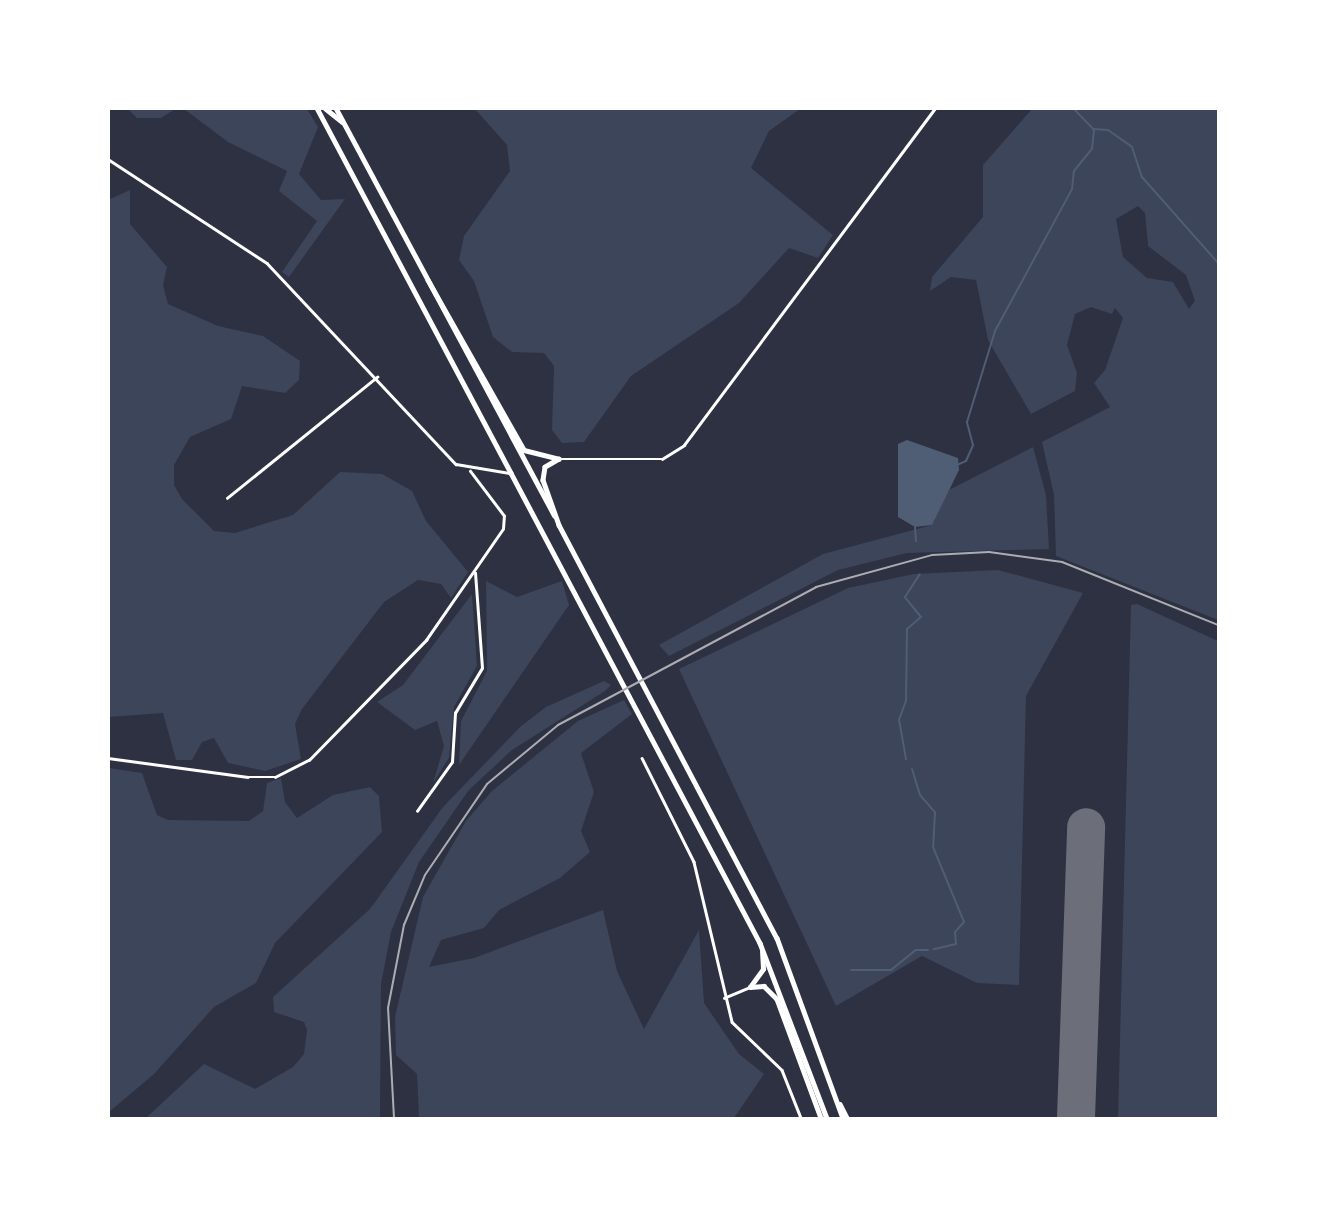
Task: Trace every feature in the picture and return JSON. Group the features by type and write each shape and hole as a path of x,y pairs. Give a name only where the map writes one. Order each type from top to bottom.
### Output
{"highway":[{"path":"317,108 749,922 787,1004 827,1118"},
{"path":"325,108 343,122"},
{"path":"336,108 777,938 845,1118"},
{"path":"410,250 524,450 559,459"},
{"path":"559,459 543,473 559,525"},
{"path":"749,922 764,964 750,986"},
{"path":"750,986 764,986 777,999 821,1118"}],"street":[{"path":"559,459 662,459 684,445 935,108"},
{"path":"108,159 267,263 377,377 442,452 470,471 505,520 475,573 402,669 292,770 248,777 108,758"},
{"path":"227,498 377,377"},
{"path":"470,471 511,473"},
{"path":"417,811 452,762 456,709 482,668 475,573"},
{"path":"642,758 694,862 723,999 738,1031 786,1076 801,1118"},
{"path":"723,999 750,986"}],"shaded area":[{"path":"128,109 175,109 161,118 137,118"},
{"path":"184,109 307,109 318,127 299,174 321,200 345,199 289,277 282,272 317,221 279,191 287,171 228,142"},
{"path":"475,109 800,109 769,131 751,168 833,235 818,258 789,248 739,303 631,376 584,442 562,443 552,430 554,366 544,353 512,352 493,337 474,281 459,260 464,236 510,171 507,145"},
{"path":"1032,109 1218,109 1218,620 1056,556 1054,495 1042,442 1110,407 1094,383 1105,370 1123,318 1115,308 1112,314 1091,307 1075,314 1067,345 1077,373 1075,391 1031,414 988,340 976,280 951,277 930,291 932,277 983,217 983,165","holes":["1138,206 1145,213 1148,246 1186,275 1195,301 1189,309 1173,282 1147,278 1123,257 1116,219"]},
{"path":"130,190 130,224 167,267 163,285 168,304 218,326 263,336 300,361 299,380 285,393 242,386 231,419 190,437 174,465 174,485 182,499 214,531 235,533 293,515 340,472 382,474 412,491 426,521 468,572 451,598 441,584 418,580 384,602 302,709 295,724 301,759 265,771 228,763 214,738 202,742 192,760 176,760 163,713 109,717 108,200"},
{"path":"907,440 958,458 959,470 932,525 915,527 898,517 898,444"},
{"path":"1033,447 1046,495 1049,549 907,553 838,570 669,656 659,645 823,554 932,525 947,491"},
{"path":"998,570 1083,593 1026,696 1019,985 977,983 922,956 836,1006 679,669 848,588 914,574"},
{"path":"486,581 517,597 562,581 569,605 459,765 461,721 487,671"},
{"path":"472,594 477,666 454,707 449,758 433,783 444,746 437,721 415,730 377,702 403,685"},
{"path":"1137,604 1218,641 1218,1118 1118,1118 1131,605"},
{"path":"604,681 611,685 605,691 512,750 468,791 419,862 391,932 381,984 380,1118 146,1118 204,1064 255,1089 293,1067 304,1054 307,1030 304,1022 274,1012 273,997 370,909 443,807 520,727 546,707"},
{"path":"624,700 632,714 581,753 594,792 581,831 590,852 560,878 499,910 484,928 441,940 429,967 474,958 603,910 617,971 644,1029 699,930 704,1003 739,1054 764,1074 734,1118 419,1118 417,1074 396,1055 395,1017 423,897 466,821 492,791 578,721"},
{"path":"109,768 142,773 157,815 168,820 249,821 263,811 267,783 281,778 285,802 297,818 333,795 370,787 379,796 382,832 275,943 256,983 214,1007 154,1074 109,1112"}],"waterway":[{"path":"1073,108 1093,129 1108,130 1132,147 1142,177 1218,263"},
{"path":"957,465 966,461 973,445 967,422 995,331 1072,189 1074,171 1092,149 1094,129"},
{"path":"915,527 916,541"},
{"path":"906,759 899,720 906,701 907,629 921,617 905,597 920,574"},
{"path":"912,769 920,795 935,812 933,847 964,922 955,932 956,944 934,949"},
{"path":"851,970 891,970 916,950 928,950"}],"runway":[{"path":"1076,1118 1086,827"}],"railway":[{"path":"394,1118 388,1008 404,925 425,875 487,784 558,725 816,587 932,555 989,552 1062,562 1218,625"}]}
